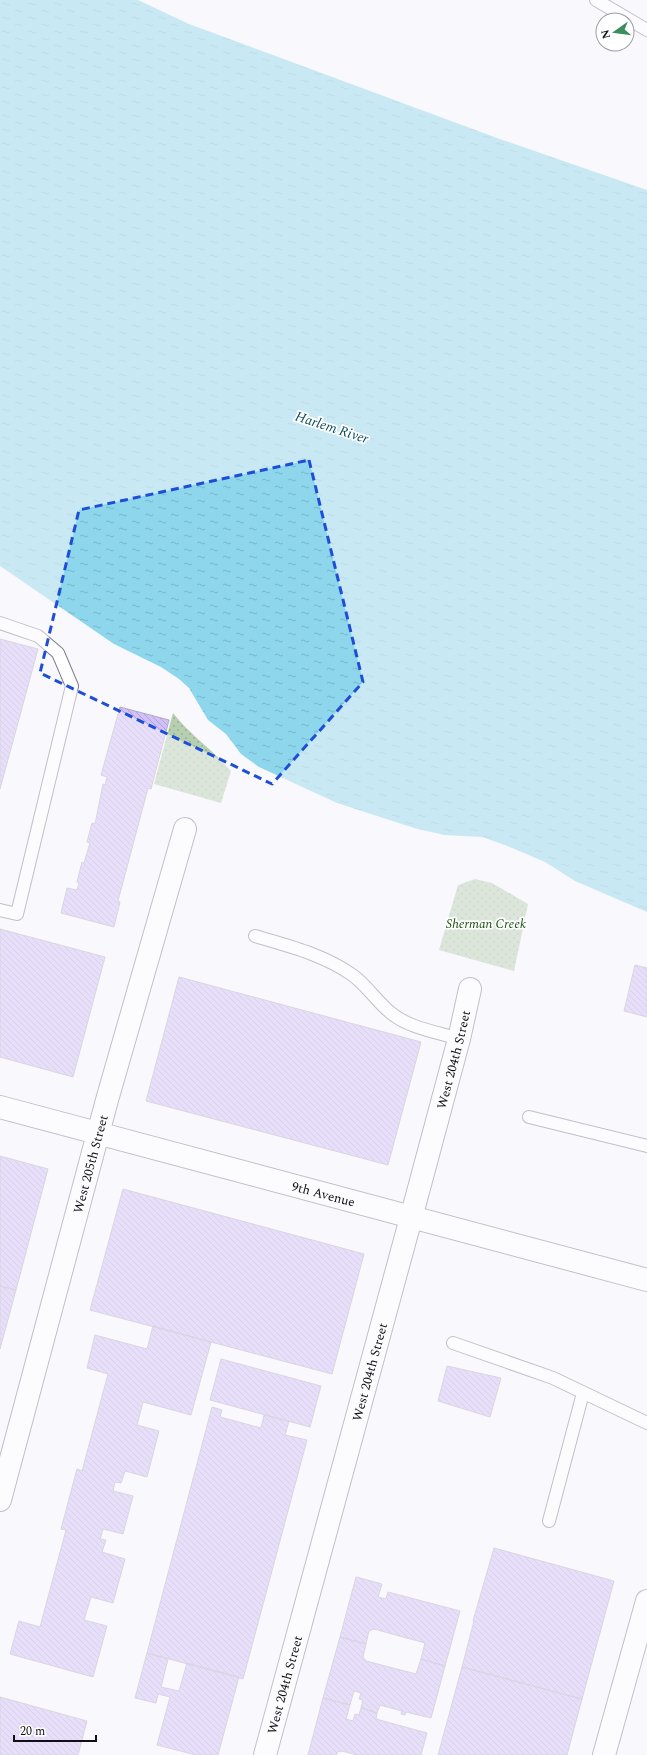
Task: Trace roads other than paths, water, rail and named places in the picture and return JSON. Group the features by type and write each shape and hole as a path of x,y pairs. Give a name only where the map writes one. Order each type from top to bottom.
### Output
{"street":[{"name":"West 205th Street","path":"0,1500 98,1134 185,829"},
{"name":"West 204th Street","path":"265,1755 459,1039 470,989"},
{"name":"9th Avenue","path":"0,1107 647,1280"},
{"path":"604,1755 647,1601"}],"lane":[{"path":"596,0 647,30"},
{"path":"0,623 38,636 58,653 72,686 17,914 0,910"},
{"path":"255,936 309,952 333,964 352,975 371,991 390,1012 403,1021 459,1039"},
{"path":"529,1116 647,1146"},
{"path":"453,1343 553,1378 583,1394 647,1423"},
{"path":"549,1521 583,1394"}],"water":[{"name":"Harlem River","path":"0,0 138,0 189,24 497,138 647,190 647,912 575,881 545,862 505,845 482,837 444,835 414,828 337,803 259,767 241,754 226,734 208,720 189,688 179,679 161,667 114,644 0,566"}],"park label":[{"name":"Sherman Creek","path":"486,923"}]}
